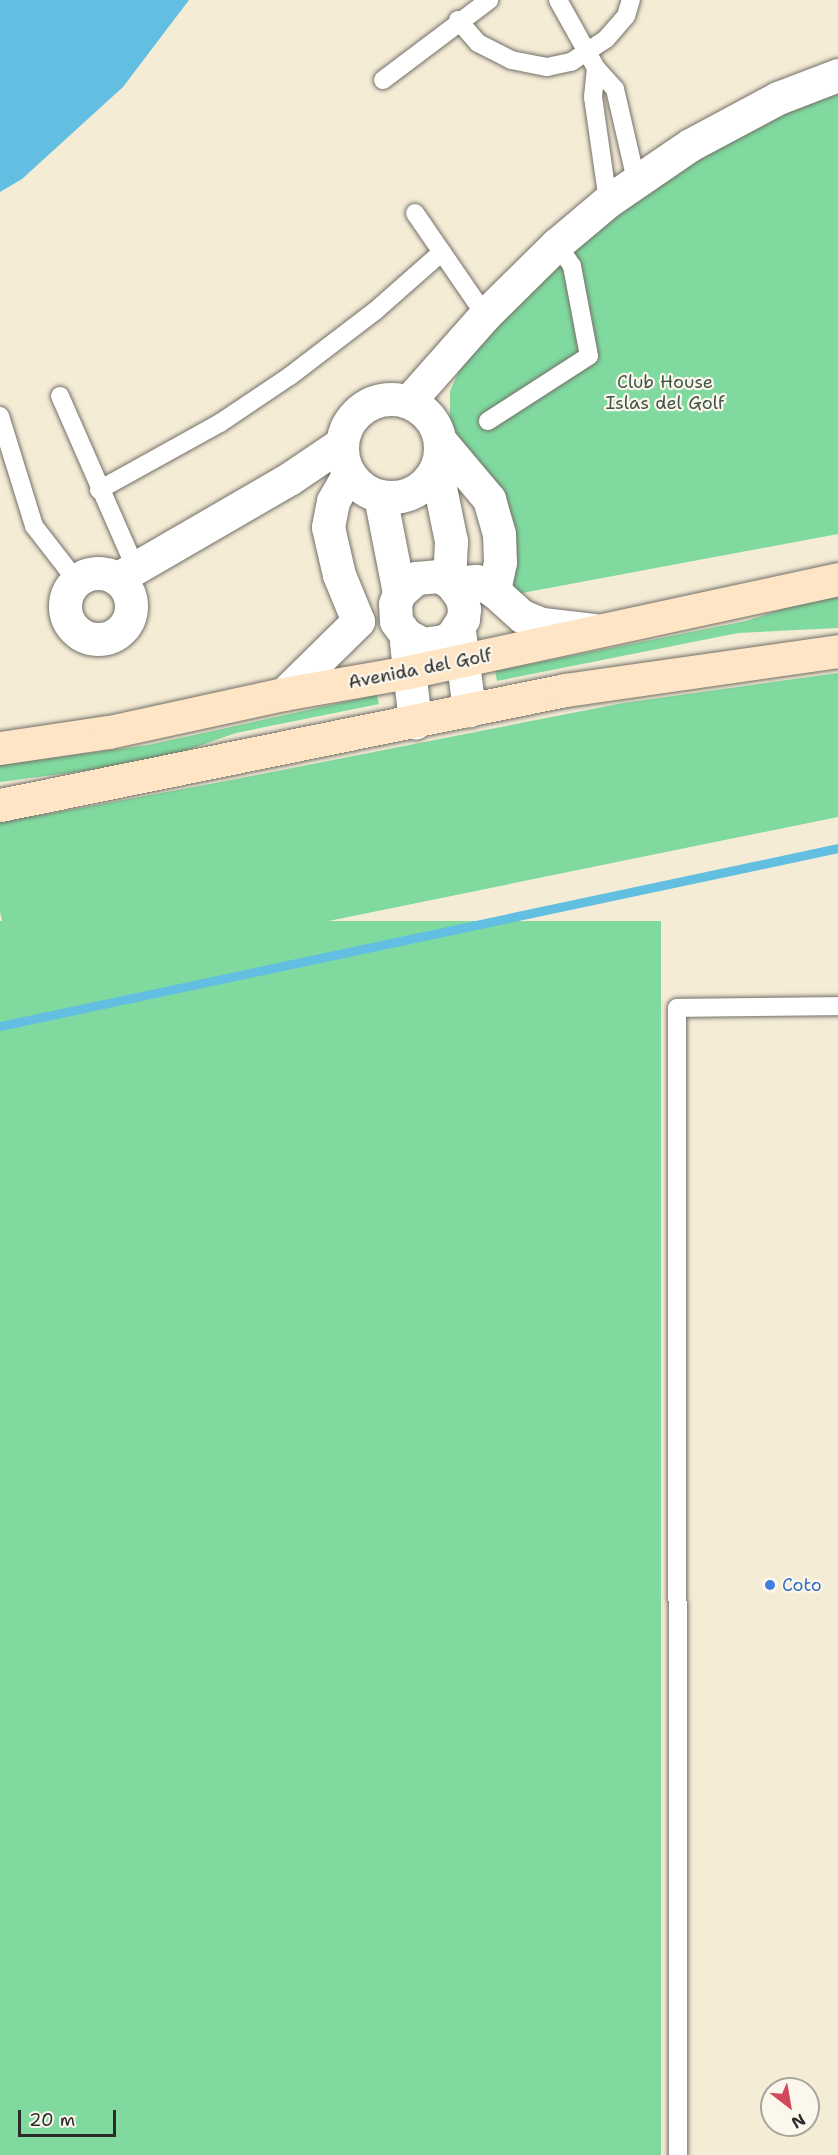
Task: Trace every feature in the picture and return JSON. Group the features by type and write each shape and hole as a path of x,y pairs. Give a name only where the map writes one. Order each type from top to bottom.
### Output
{"street":[{"path":"409,401 484,315 556,244 608,201 690,145 778,98 838,75"},
{"path":"358,621 339,575 328,527 345,458 346,428 365,406 386,399 409,401 430,417 439,455 451,541 450,582"},
{"path":"345,458 357,484 380,496 394,497 419,489 439,455"},
{"path":"439,455 489,499 500,534 500,562 494,591"},
{"path":"127,574 130,596 129,618 115,634 93,639 83,636 67,620 64,599 76,580 97,572 127,574 166,547 289,479 345,458"},
{"path":"380,496 398,595 396,621 406,635 423,644 434,644 458,628"},
{"path":"284,694 358,621 384,601 398,595 416,578 439,576 450,582 462,598 458,628 460,662 469,710"},
{"name":"Avenida del Golf","path":"0,748 110,732 284,694 460,662 838,579"},
{"path":"450,582 476,581 494,591 522,616 542,624 598,631"},
{"path":"406,635 415,722"},
{"path":"0,805 565,690 838,651"}],"lane":[{"path":"383,80 458,20 489,0"},
{"path":"558,0 596,68 615,89 636,180"},
{"path":"458,20 478,43 511,60 547,67 571,62 606,39 626,16 631,0"},
{"path":"596,68 593,97 608,201"},
{"path":"415,213 484,315"},
{"path":"488,421 589,356 572,266 556,244"},
{"path":"99,490 220,423 290,376 375,311 442,252"},
{"path":"60,396 99,490 127,574"},
{"path":"0,416 6,457 33,525 76,580"},
{"path":"678,2155 677,1008 838,1006"}],"green space":[{"name":"Club House Islas del Golf","path":"838,88 838,534 517,594 450,422 450,391 465,358 533,283 657,183 770,116"},
{"path":"838,591 838,628 738,633 497,681 495,671 746,621"},
{"path":"838,673 838,817 15,985 0,911 0,819 42,815 226,781 623,703"},
{"path":"377,695 379,704 236,733 153,762 0,782 0,765 148,745"},
{"path":"0,921 661,921 661,2155 0,2155"}],"water":[{"path":"0,0 189,0 123,87 22,179 0,192"}],"waterway":[{"path":"0,1026 838,848"}],"place":[{"name":"Coto","path":"770,1585"}]}
